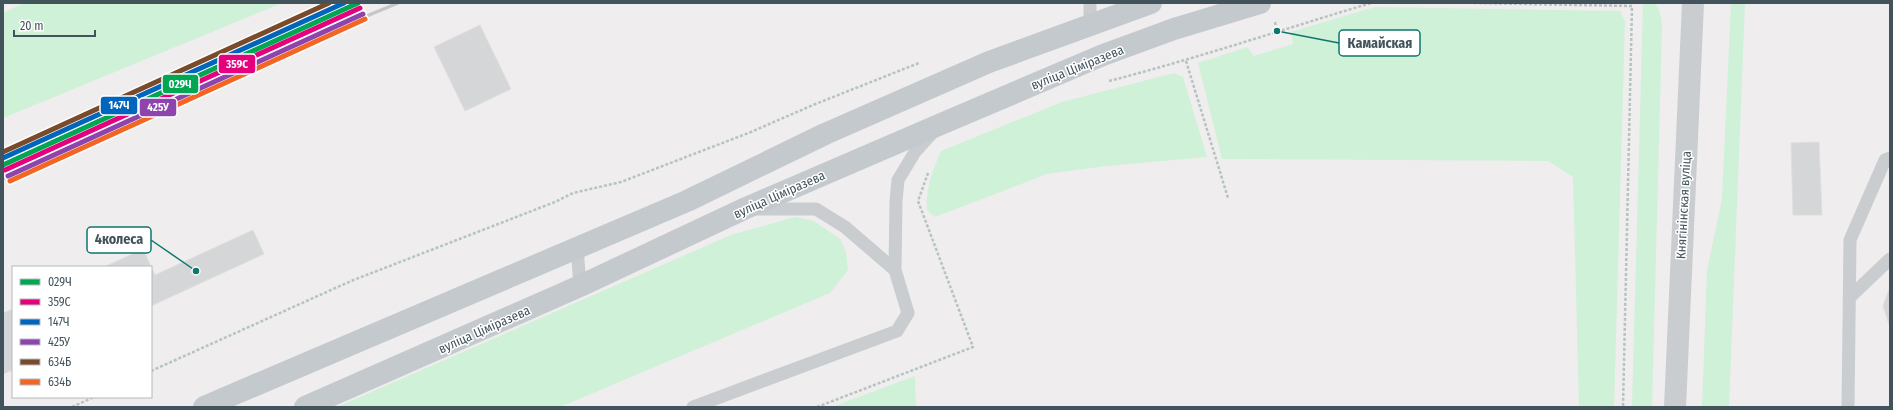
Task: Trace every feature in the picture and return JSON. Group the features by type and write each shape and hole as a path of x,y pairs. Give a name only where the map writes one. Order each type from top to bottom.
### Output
{"main road":[{"path":"204,407 687,201 826,134 989,62 1090,14 1151,3"},
{"name":"вуліца Ціміразева","path":"306,407 580,286 746,208 1103,55 1174,29 1260,3"}],"street":[{"name":"Княгінінская вуліца","path":"1675,407 1693,3"}],"lane":[{"path":"693,407 897,331 908,313 895,270 896,202 898,180 915,152 941,124"},
{"path":"1848,407 1850,240 1885,160 1890,158"},
{"path":"746,208 816,209 845,227 895,270"},
{"path":"577,248 580,286"},
{"path":"1850,297 1890,259"}],"path":[{"path":"1102,83 1186,61 1277,31 1371,3"},
{"path":"1474,3 1632,6 1623,407"},
{"path":"1186,61 1228,198"},
{"path":"152,371 351,281 555,202 573,193 621,182 751,132"},
{"path":"817,407 973,347 918,200 929,172"},
{"path":"72,407 92,398"}],"green space":[{"path":"24,3 282,3 3,118 3,13"},
{"path":"1643,3 1655,3 1660,12 1662,26 1652,407 1632,407"},
{"path":"1731,3 1745,3 1729,407 1702,407 1707,270 1722,199"},
{"path":"1375,7 1620,11 1625,21 1614,407 1579,407 1573,177 1548,161 1222,159 1198,63 1247,47 1254,56 1293,44 1291,32"},
{"path":"1174,73 1183,77 1207,157 1106,166 1047,174 935,217 927,210 928,187 941,151 1062,102"},
{"path":"795,217 814,221 840,239 846,252 848,270 830,293 560,407 337,407 731,235"},
{"path":"915,376 916,407 832,407"}],"building":[{"path":"480,25 511,89 465,111 434,47"},
{"path":"1819,142 1822,215 1793,215 1791,143"},
{"path":"253,230 264,254 152,306 152,268 155,275"},
{"path":"143,249 151,266 106,266"},
{"path":"1890,287 1890,327 1883,306"},
{"path":"12,309 12,370 3,374 3,313"}],"railway":[{"path":"3,179 280,52 398,3"}],"transit line":[{"name":"634Б","path":"3,152 329,3"},
{"name":"147Ч","path":"3,158 344,3"},
{"name":"029Ч","path":"3,165 358,3"},
{"name":"359С","path":"5,170 360,8"},
{"name":"425У","path":"8,176 363,14"},
{"name":"634Ь","path":"10,181 365,19"}],"place":[{"name":"Камайская","path":"1277,31"},
{"name":"4колеса","path":"196,271"}]}
